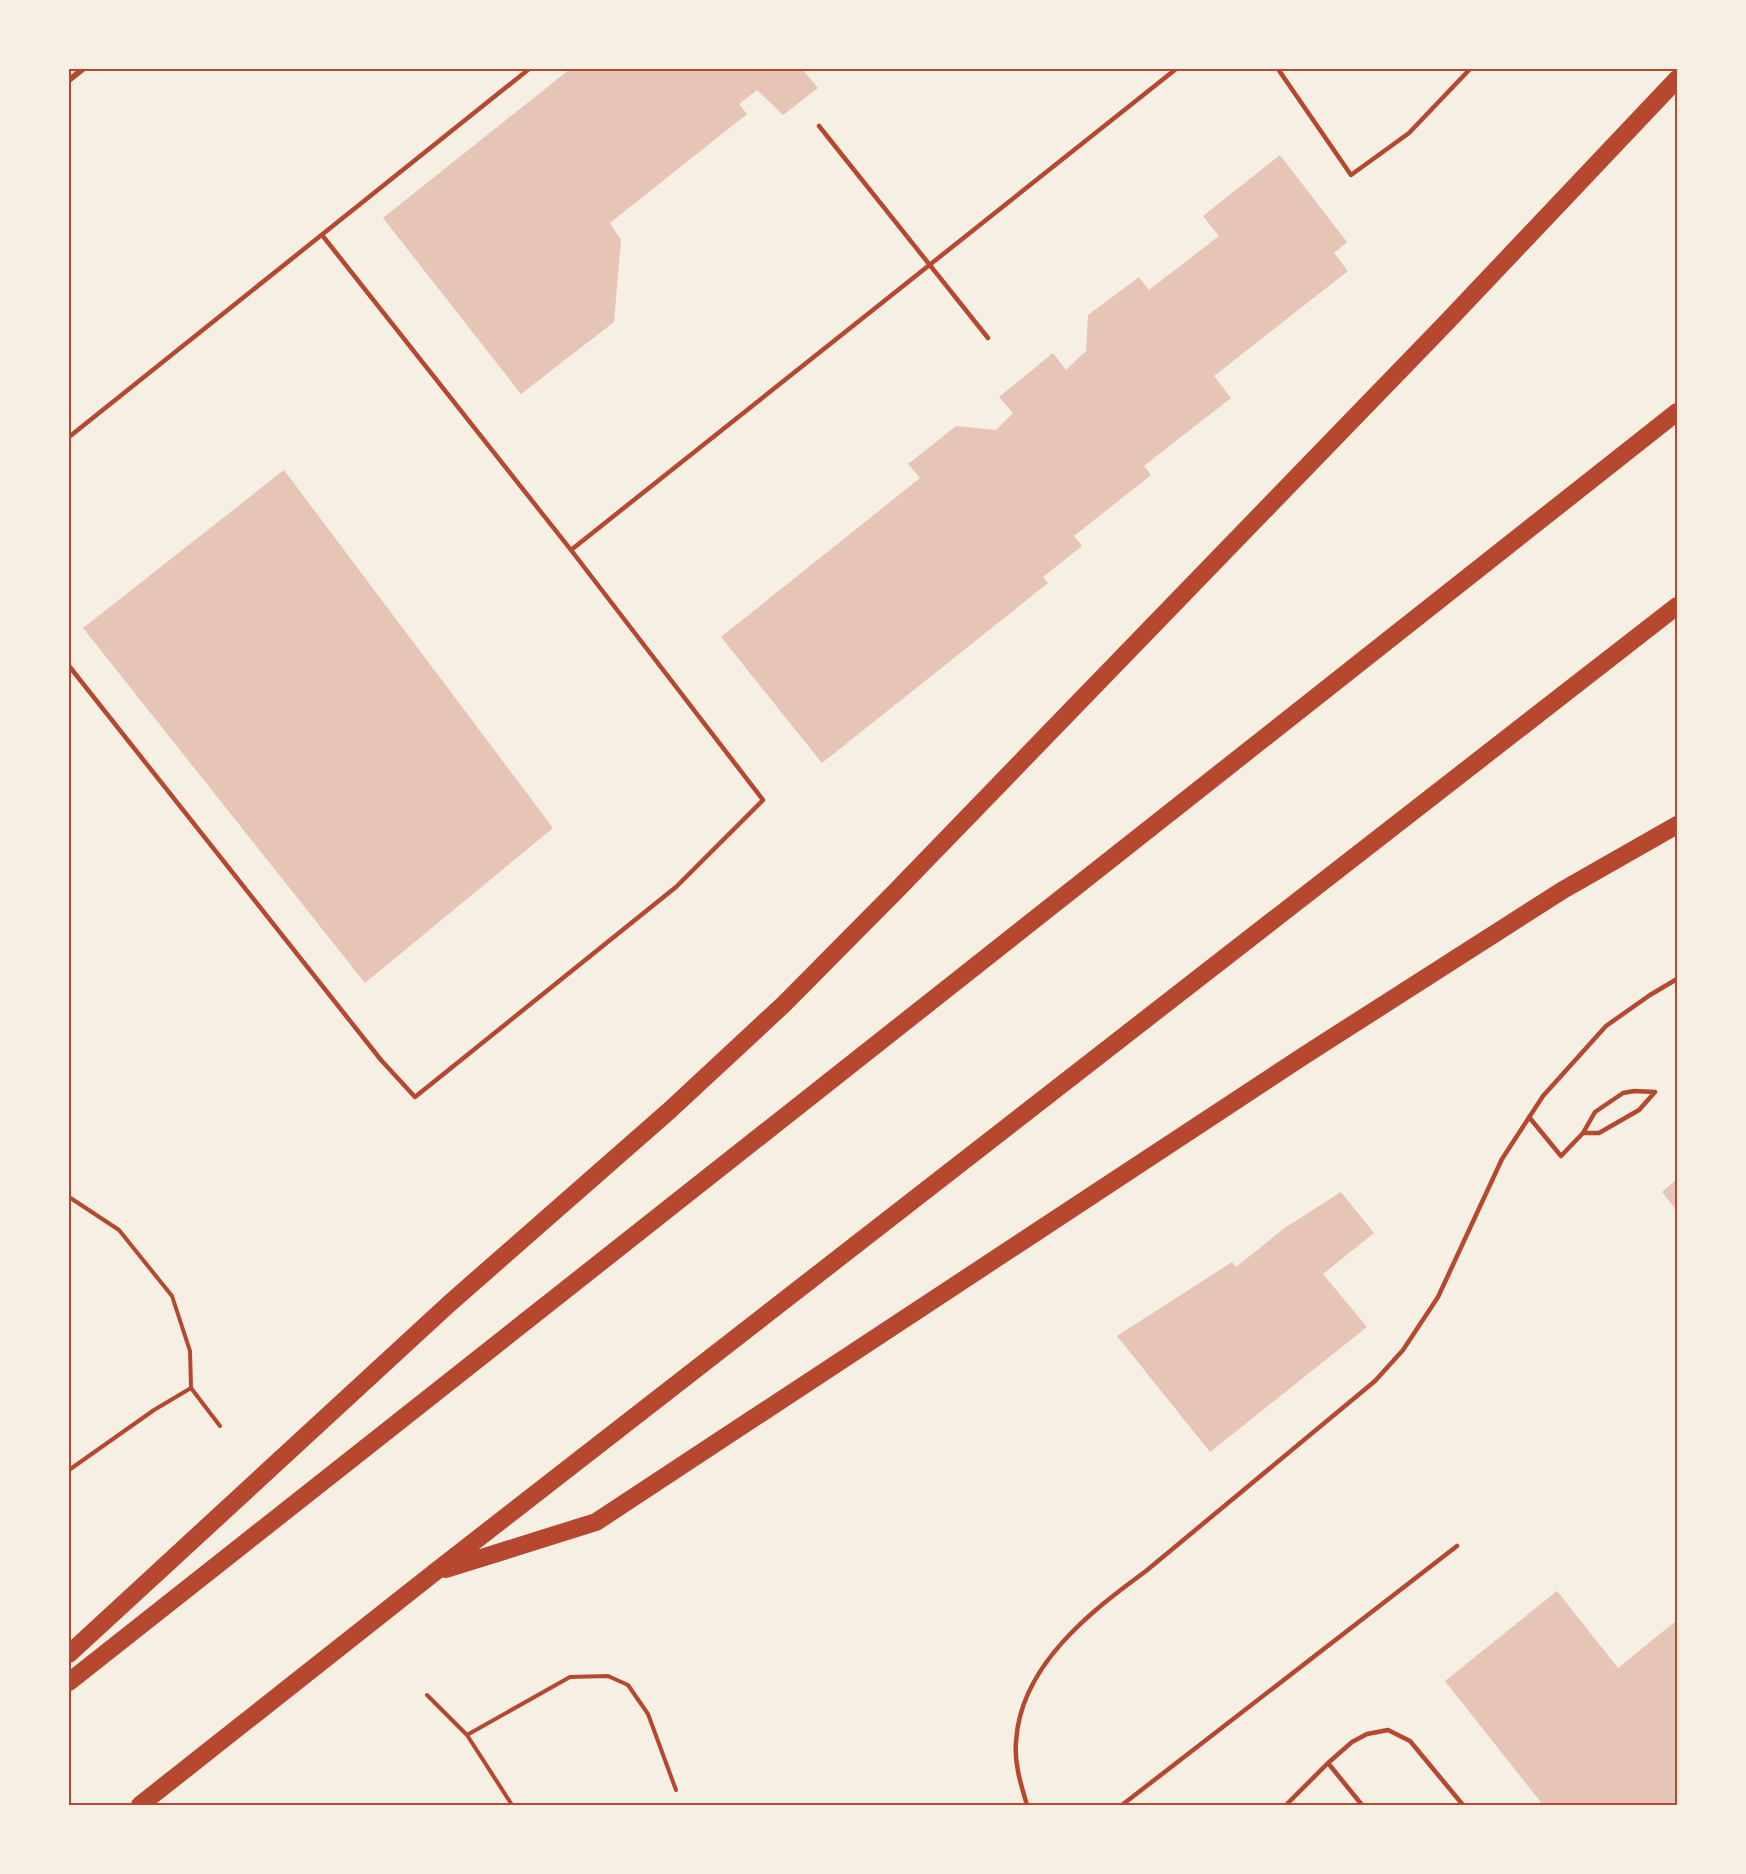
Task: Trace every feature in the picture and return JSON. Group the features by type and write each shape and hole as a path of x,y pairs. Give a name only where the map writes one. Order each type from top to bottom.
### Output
{"highway":[{"path":"69,1654 450,1304 670,1110 784,1004 1445,324 1677,79"},
{"path":"69,1682 1677,412"},
{"path":"140,1805 435,1572 1677,606"},
{"path":"435,1572 596,1522 1305,1054 1563,890 1677,825"}],"street":[{"path":"69,80 83,69"}],"lane":[{"path":"69,437 529,69"},
{"path":"571,550 1176,69"},
{"path":"1278,69 1351,175 1409,133 1470,69"},
{"path":"819,126 988,338"},
{"path":"69,666 381,1060 415,1097 676,887 763,800 571,550 322,235"},
{"path":"1027,1805 1020,1781 1015,1743 1020,1716 1029,1690 1044,1665 1067,1638 1110,1598 1146,1571 1375,1381 1403,1350 1438,1297 1502,1160 1543,1096 1606,1026 1677,979"},
{"path":"1529,1117 1561,1156 1582,1133 1595,1112 1623,1093 1655,1092 1639,1110 1599,1133 1582,1133"},
{"path":"1122,1805 1457,1546"},
{"path":"1286,1805 1352,1742 1367,1734 1388,1730 1410,1741 1463,1805"},
{"path":"1329,1763 1362,1805"}],"path":[{"path":"69,1197 119,1230 172,1296 190,1351 191,1388 220,1426"},
{"path":"69,1470 154,1410 191,1388"},
{"path":"467,1735 570,1677 608,1676 628,1685 648,1714 676,1790"},
{"path":"427,1695 467,1735 512,1805"}],"building":[{"path":"570,69 802,69 818,88 783,115 757,90 739,104 747,114 610,223 621,240 614,322 521,394 383,218"},
{"path":"1280,155 1347,242 1334,253 1348,271 1214,376 1231,398 1144,466 1151,475 1074,536 1082,546 1043,577 1048,583 822,763 721,637 920,478 908,464 956,426 996,430 1013,413 999,397 1053,353 1066,370 1086,351 1088,315 1139,277 1149,290 1219,236 1203,216"},
{"path":"284,470 553,828 365,983 83,628"},
{"path":"1677,1179 1677,1211 1662,1192"},
{"path":"1341,1192 1374,1233 1323,1274 1367,1327 1210,1452 1117,1336 1232,1262 1236,1267 1286,1227"},
{"path":"1557,1591 1618,1668 1677,1620 1677,1805 1543,1805 1445,1681"}]}
